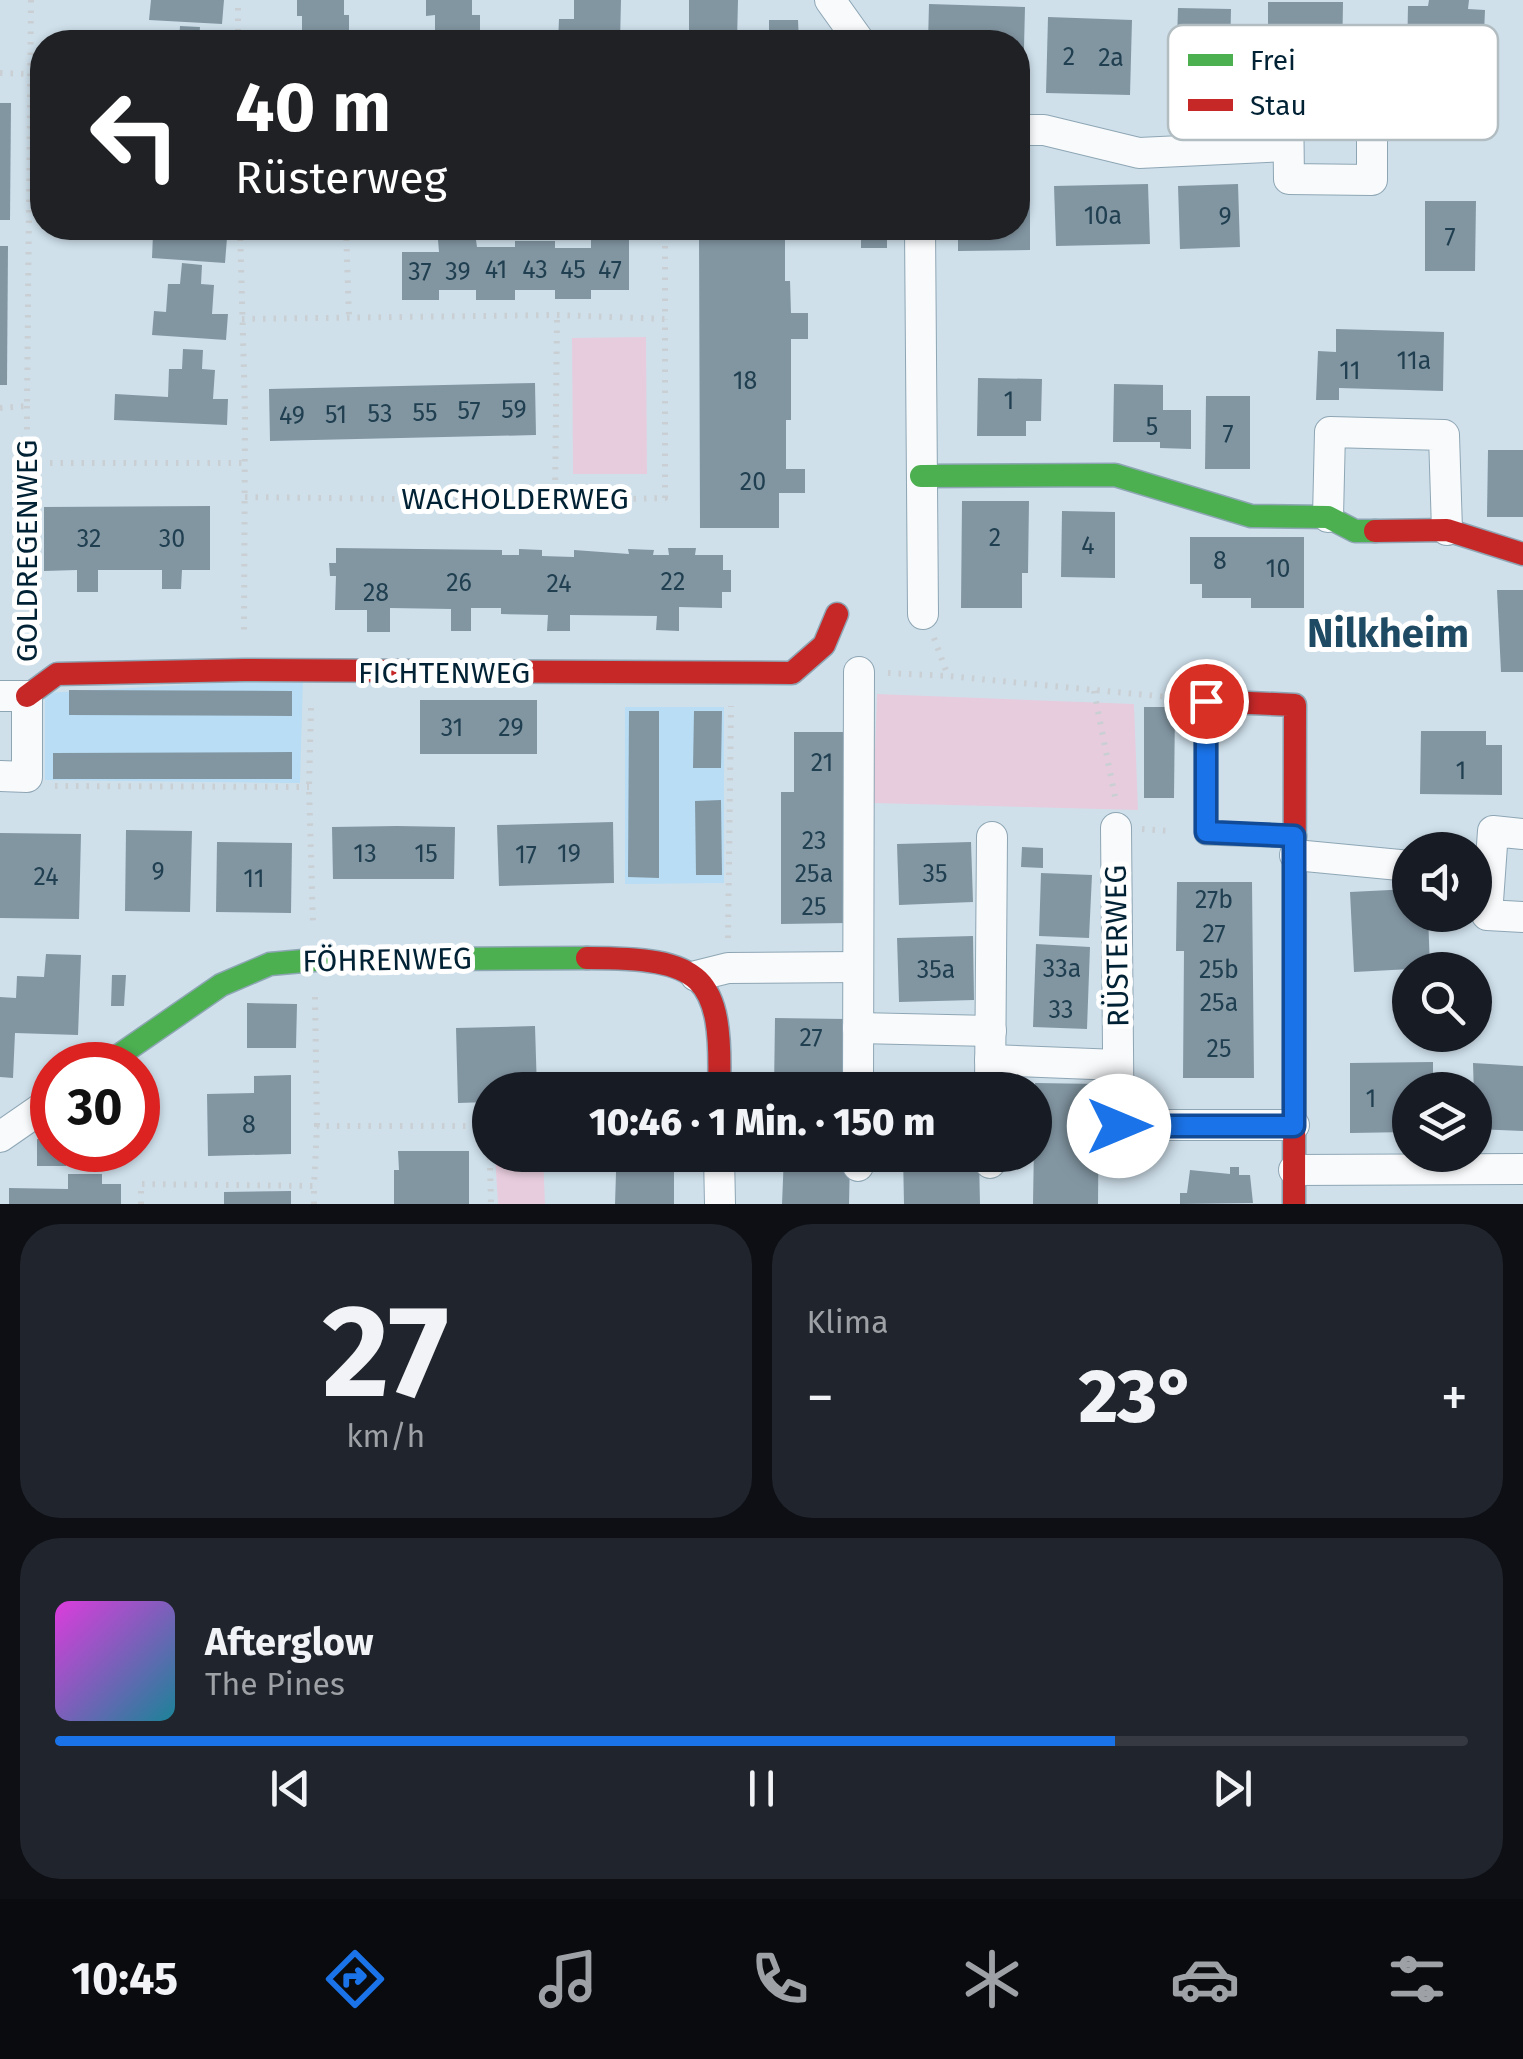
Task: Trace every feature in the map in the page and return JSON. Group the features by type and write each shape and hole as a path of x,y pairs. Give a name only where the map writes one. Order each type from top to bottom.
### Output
{"street":[{"path":"830,0 851,30"},
{"path":"1030,130 1044,130 1139,154 1288,146"},
{"path":"920,240 924,614"},
{"path":"1328,517 1330,432 1444,435 1447,530"},
{"path":"921,476 1116,475 1251,516 1328,517 1355,531 1447,530 1523,554"},
{"name":"FICHTENWEG","path":"14,696 57,674 244,670 792,673 824,646 837,614"},
{"path":"858,1072 859,672"},
{"path":"14,696 14,776"},
{"path":"1294,1204 1294,846 1295,705 1206,701 1206,832 1294,846 1392,863"},
{"name":"RÜSTERWEG","path":"1116,828 1119,1159"},
{"path":"1492,836 1493,832 1523,834"},
{"path":"990,1060 992,836"},
{"path":"1492,915 1523,917"},
{"name":"FÖHRENWEG","path":"138,1042 221,985 270,964 314,960 638,958 670,963 696,976"},
{"path":"719,1072 720,1015 696,976 728,968 858,967"},
{"name":"RÜSTERWEG","path":"858,1028 990,1060 1118,1064"},
{"path":"0,1136 30,1116"},
{"path":"1119,1126 1294,1126"},
{"path":"1294,1170 1523,1169"},
{"path":"719,1172 720,1204"}],"path":[{"name":"GOLDREGENWEG","path":"31,0 31,30"},
{"path":"238,0 238,30"},
{"path":"0,73 30,74"},
{"name":"GOLDREGENWEG","path":"14,696 29,463 30,157"},
{"path":"240,240 244,670"},
{"path":"346,240 348,316"},
{"name":"WACHOLDERWEG","path":"245,497 555,501 665,498 665,240"},
{"path":"242,319 557,315 665,319"},
{"path":"555,501 557,315"},
{"name":"GOLDREGENWEG","path":"0,408 27,406"},
{"path":"29,463 245,463"},
{"path":"312,672 309,788 317,1126 314,1204"},
{"path":"859,672 948,676 1206,701"},
{"path":"728,968 732,674"},
{"path":"1094,690 1118,815 1116,828 1206,832"},
{"path":"14,776 56,786 309,788"},
{"path":"317,1126 472,1126"},
{"path":"491,1172 491,1204"},
{"path":"141,1204 142,1184 314,1186"}],"shaded area":[{"path":"646,337 647,474 573,474 572,338"},
{"path":"303,678 300,783 45,780 45,693"},
{"path":"877,694 1134,704 1138,810 873,803"},
{"path":"625,707 724,707 724,883 625,884"},
{"path":"496,1172 544,1172 545,1204 498,1204"}],"building":[{"path":"151,0 224,0 222,24 149,20"},
{"path":"297,0 344,0 349,30 302,30 302,16 297,16"},
{"path":"426,0 472,0 472,15 480,15 480,30 435,30 435,15 426,16"},
{"path":"574,0 621,0 620,30 559,30 559,19 574,19"},
{"path":"689,0 738,0 737,30 689,30"},
{"path":"1429,0 1469,0 1468,9 1485,10 1484,25 1408,25 1408,6 1428,6"},
{"path":"1268,2 1343,2 1343,25 1268,25"},
{"path":"929,4 1025,7 1024,30 928,30"},
{"path":"1178,8 1231,9 1231,25 1177,25"},
{"path":"1048,17 1132,20 1130,95 1046,93"},
{"path":"769,20 798,20 798,30 769,30"},
{"path":"180,26 200,27 200,30 180,30"},
{"path":"0,103 11,103 10,220 0,220"},
{"path":"1148,184 1150,244 1056,246 1054,186"},
{"path":"1238,184 1240,247 1180,249 1178,186"},
{"path":"1425,201 1476,201 1475,271 1425,271"},
{"path":"153,240 227,240 225,263 152,258"},
{"path":"438,240 476,240 477,247 515,247 515,241 555,241 555,248 591,248 591,240 629,240 629,290 591,290 591,299 555,299 555,290 515,290 515,300 476,300 476,290 439,290 439,300 402,300 402,252 439,252"},
{"path":"699,240 785,240 785,281 790,281 791,313 808,313 808,339 791,339 791,420 786,420 786,469 805,469 805,493 779,493 779,528 700,528"},
{"path":"861,240 887,240 887,248 861,248"},
{"path":"958,240 1030,240 1030,250 958,251"},
{"path":"0,246 8,246 7,385 0,385"},
{"path":"182,263 202,265 201,284 214,285 212,314 228,314 226,340 152,335 154,311 166,312 168,284 180,284"},
{"path":"1336,329 1444,332 1443,391 1339,388 1339,400 1316,400 1318,351 1336,352"},
{"path":"183,349 203,350 202,369 215,370 213,399 228,399 227,425 114,420 115,394 168,397 169,369 182,369"},
{"path":"978,378 1042,379 1041,421 1026,421 1026,436 977,436"},
{"path":"535,383 536,435 270,441 269,389"},
{"path":"1114,384 1163,385 1163,410 1191,410 1191,449 1160,448 1160,442 1113,442"},
{"path":"1206,396 1250,396 1250,469 1205,469"},
{"path":"1488,450 1523,450 1523,517 1487,517"},
{"path":"962,501 1029,501 1028,573 1022,573 1022,608 961,608"},
{"path":"210,506 210,570 182,570 181,589 162,589 162,570 98,570 98,592 77,592 77,570 44,571 44,507"},
{"path":"1062,511 1115,512 1115,578 1061,577"},
{"path":"1190,537 1304,537 1304,608 1251,608 1251,598 1202,598 1202,584 1190,584"},
{"path":"336,548 502,550 502,555 519,555 519,549 542,550 542,556 574,557 574,550 629,554 628,549 654,550 653,555 669,555 668,548 696,548 695,555 723,555 723,570 731,570 731,592 722,592 722,608 679,607 679,631 656,630 657,616 570,615 570,631 547,631 548,615 501,614 501,608 471,608 471,631 451,631 451,609 390,608 390,632 367,632 367,610 335,610 336,576 330,576 329,563 336,563"},
{"path":"1497,590 1523,590 1523,672 1501,672"},
{"path":"69,690 292,691 292,716 69,715"},
{"path":"420,700 537,700 537,754 420,754"},
{"path":"1144,707 1175,707 1174,798 1144,798"},
{"path":"629,711 659,711 659,878 628,877"},
{"path":"694,711 722,711 721,768 693,768"},
{"path":"1421,731 1486,731 1486,745 1502,745 1502,795 1420,794"},
{"path":"794,732 850,732 847,923 781,924 781,792 794,792"},
{"path":"292,752 292,779 53,779 53,753"},
{"path":"721,800 722,875 696,875 695,801"},
{"path":"613,822 614,883 499,886 497,825"},
{"path":"332,827 455,827 454,879 333,879"},
{"path":"126,830 192,831 190,912 125,911"},
{"path":"0,833 81,834 79,919 0,918"},
{"path":"217,842 292,843 291,913 216,912"},
{"path":"971,842 973,902 899,905 897,844"},
{"path":"1022,847 1043,848 1043,868 1021,867"},
{"path":"1041,873 1092,875 1089,938 1039,936"},
{"path":"1177,882 1252,882 1254,1078 1183,1078 1184,951 1176,951"},
{"path":"1392,890 1392,932 1429,932 1429,952 1392,952 1392,970 1354,972 1350,892"},
{"path":"973,936 974,1000 899,1002 897,938"},
{"path":"1036,944 1090,947 1087,1029 1033,1027"},
{"path":"46,954 81,955 78,1035 15,1033 13,1078 0,1077 0,997 16,998 17,976 44,977"},
{"path":"112,975 126,975 124,1006 111,1006"},
{"path":"247,1003 297,1004 296,1048 247,1048"},
{"path":"775,1018 846,1019 845,1072 774,1072"},
{"path":"535,1026 536,1072 472,1072 472,1103 458,1103 456,1028"},
{"path":"1433,1062 1433,1072 1392,1072 1392,1132 1350,1133 1350,1063"},
{"path":"1473,1063 1523,1066 1523,1131 1492,1130 1492,1072 1473,1072"},
{"path":"291,1075 291,1154 208,1156 207,1094 254,1093 254,1076"},
{"path":"1052,1083 1099,1084 1098,1204 1033,1204 1034,1172 1052,1172"},
{"path":"398,1151 469,1151 469,1204 394,1204"},
{"path":"1230,1167 1239,1167 1239,1175 1250,1175 1253,1203 1180,1204 1180,1193 1187,1193 1190,1170 1230,1174"},
{"path":"616,1172 674,1172 674,1204 615,1204"},
{"path":"783,1172 850,1172 849,1204 782,1204"},
{"path":"903,1172 979,1172 980,1204 904,1204"},
{"path":"68,1174 102,1174 102,1184 121,1184 121,1204 9,1204 9,1188 68,1189"},
{"path":"291,1191 291,1204 224,1204 224,1192"}],"traffic: fast":[{"path":"921,476 1115,475 1251,516 1328,517 1355,531 1375,531"},
{"path":"1206,718 1206,833 1295,836"},
{"path":"138,1042 221,985 270,964 314,960 587,958"}],"traffic: jam":[{"path":"1375,531 1447,530 1523,554"},
{"path":"27,696 57,674 244,670 792,673 824,645 837,614"},
{"path":"1206,718 1206,701 1295,705 1294,1204"},
{"path":"587,958 657,962 681,969 698,981 710,997 716,1020 719,1072"}],"district":[{"name":"Nilkheim","path":"1388,633"}],"route":[{"path":"1119,1126 1294,1126 1294,836 1206,832 1206,701"}]}
